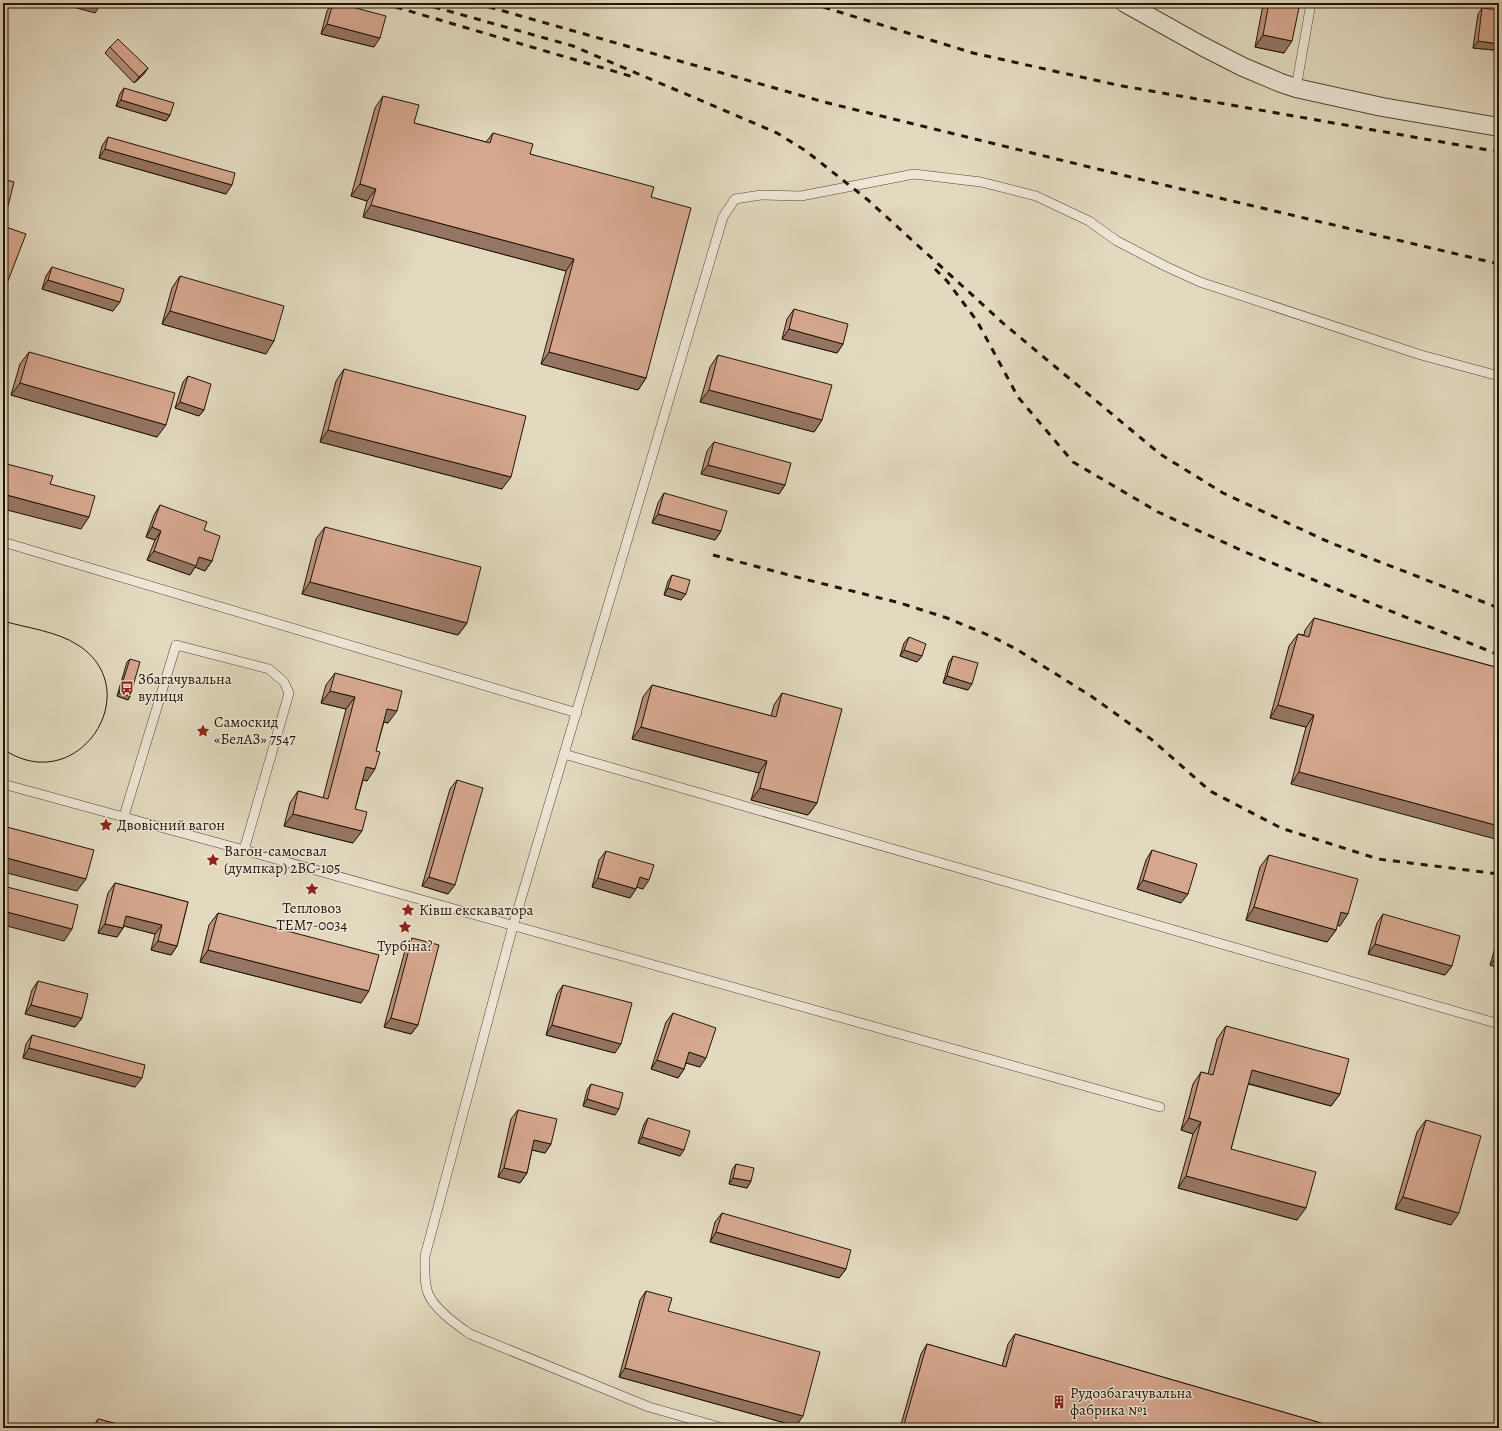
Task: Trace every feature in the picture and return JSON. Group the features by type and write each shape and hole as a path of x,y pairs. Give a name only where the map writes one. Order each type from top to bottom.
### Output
{"street":[{"path":"1125,3 1202,46 1243,67 1281,83 1296,88 1382,107 1499,128"}],"lane":[{"path":"1296,88 1311,3"},
{"path":"723,1428 649,1407 470,1334 447,1318 427,1292 425,1256 513,926 723,217 735,199 761,195 801,196 914,174 982,182 1036,196 1089,220 1117,241 1200,282 1421,355 1499,376"},
{"path":"3,542 577,712"},
{"path":"124,816 176,645 269,669 284,682 289,694 244,850"},
{"path":"564,754 1499,1024"},
{"path":"3,784 124,816 1160,1107"}],"building":[{"path":"333,3 386,16 380,38 327,24"},
{"path":"1269,3 1300,3 1292,41 1263,35"},
{"path":"1482,8 1499,10 1499,44 1478,41"},
{"path":"118,39 148,68 139,77 110,47"},
{"path":"124,88 174,103 170,115 121,100"},
{"path":"383,96 419,105 414,123 490,143 493,133 533,144 530,154 654,187 651,197 691,208 646,378 549,352 574,259 371,205 376,189 360,184"},
{"path":"108,137 235,173 232,185 105,149"},
{"path":"3,179 14,182 6,214 3,213"},
{"path":"3,226 26,234 6,286 3,285"},
{"path":"52,267 124,289 120,302 48,280"},
{"path":"180,276 284,306 274,341 170,311"},
{"path":"794,309 848,324 843,344 789,329"},
{"path":"29,352 175,393 166,425 20,383"},
{"path":"718,355 832,385 822,420 709,390"},
{"path":"344,369 526,416 511,477 328,430"},
{"path":"188,376 211,384 204,410 180,402"},
{"path":"714,442 791,463 785,485 708,465"},
{"path":"3,463 53,476 50,484 95,496 89,517 3,494"},
{"path":"664,493 727,511 721,531 658,514"},
{"path":"160,505 207,522 204,530 220,536 212,561 199,557 196,566 154,551 161,531 152,527"},
{"path":"325,527 481,567 467,623 310,582"},
{"path":"672,575 690,580 686,594 668,588"},
{"path":"1314,618 1499,668 1499,826 1299,772 1314,715 1278,705 1298,634 1309,637"},
{"path":"909,637 926,644 922,656 904,650"},
{"path":"953,656 978,663 972,684 947,676"},
{"path":"130,659 140,662 130,696 119,693"},
{"path":"335,673 402,691 397,711 387,709 376,751 380,752 375,769 366,767 355,809 367,812 362,831 293,814 298,791 328,799 355,697 330,691"},
{"path":"652,685 776,717 782,693 842,709 817,803 760,788 767,761 641,727"},
{"path":"457,780 483,788 455,885 429,877"},
{"path":"3,826 94,850 86,879 3,857"},
{"path":"1152,850 1197,864 1188,894 1143,880"},
{"path":"606,851 654,865 649,880 640,877 636,889 598,878"},
{"path":"1269,855 1358,879 1348,914 1341,912 1336,930 1254,907"},
{"path":"115,883 188,902 177,946 158,941 162,925 126,916 123,928 105,924"},
{"path":"3,886 78,905 72,929 3,911"},
{"path":"218,913 379,955 369,991 208,950"},
{"path":"1383,914 1460,936 1452,966 1375,944"},
{"path":"412,938 439,945 418,1025 391,1018"},
{"path":"38,981 88,994 82,1018 31,1005"},
{"path":"563,985 632,1003 621,1044 552,1025"},
{"path":"673,1013 716,1028 706,1058 689,1052 684,1069 657,1060"},
{"path":"1226,1026 1349,1059 1340,1094 1252,1070 1231,1149 1316,1172 1306,1208 1186,1176 1201,1122 1189,1118 1201,1072 1213,1075"},
{"path":"32,1035 145,1065 142,1078 29,1048"},
{"path":"591,1084 623,1093 619,1109 587,1099"},
{"path":"518,1110 557,1119 551,1144 534,1140 527,1173 504,1168"},
{"path":"648,1118 690,1131 684,1150 642,1137"},
{"path":"1426,1120 1481,1136 1459,1213 1403,1197"},
{"path":"736,1164 754,1168 751,1181 733,1178"},
{"path":"722,1213 851,1250 846,1269 716,1232"},
{"path":"646,1291 672,1298 668,1311 820,1352 803,1416 625,1368"},
{"name":"Рудозбагачувальна фабрика №1","path":"1015,1334 1338,1428 903,1428 927,1344 1006,1367"},
{"path":"98,1419 133,1428 96,1428"}],"tram line":[{"path":"3,621 51,633 78,645 98,665 107,688 105,712 95,733 78,751 56,761 30,761 3,749"}],"railway":[{"path":"382,3 637,78"},
{"path":"420,3 573,46 777,133 806,151 868,200 1004,324 1160,454 1223,493 1331,543 1499,608"},
{"path":"475,3 824,102 1122,175 1499,264"},
{"path":"810,3 973,53 1117,85 1499,152"},
{"path":"935,269 947,281 977,321 1018,397 1073,462 1158,512 1245,552 1499,655"},
{"path":"713,555 900,603 947,618 993,637 1016,649 1091,696 1151,739 1210,791 1281,828 1378,859 1499,874"}],"place":[{"name":"Збагачувальна вулиця","path":"127,688"},
{"name":"Самоскид «БелАЗ» 7547","path":"203,731"},
{"name":"Двовісний вагон","path":"106,825"},
{"name":"Вагон-самосвал (думпкар) 2ВС-105","path":"213,860"},
{"name":"Тепловоз ТЕМ7-0034","path":"312,889"},
{"name":"Ківш екскаватора","path":"408,910"},
{"name":"Турбіна?","path":"405,927"},
{"name":"Рудозбагачувальна фабрика №1","path":"1059,1402"}]}
